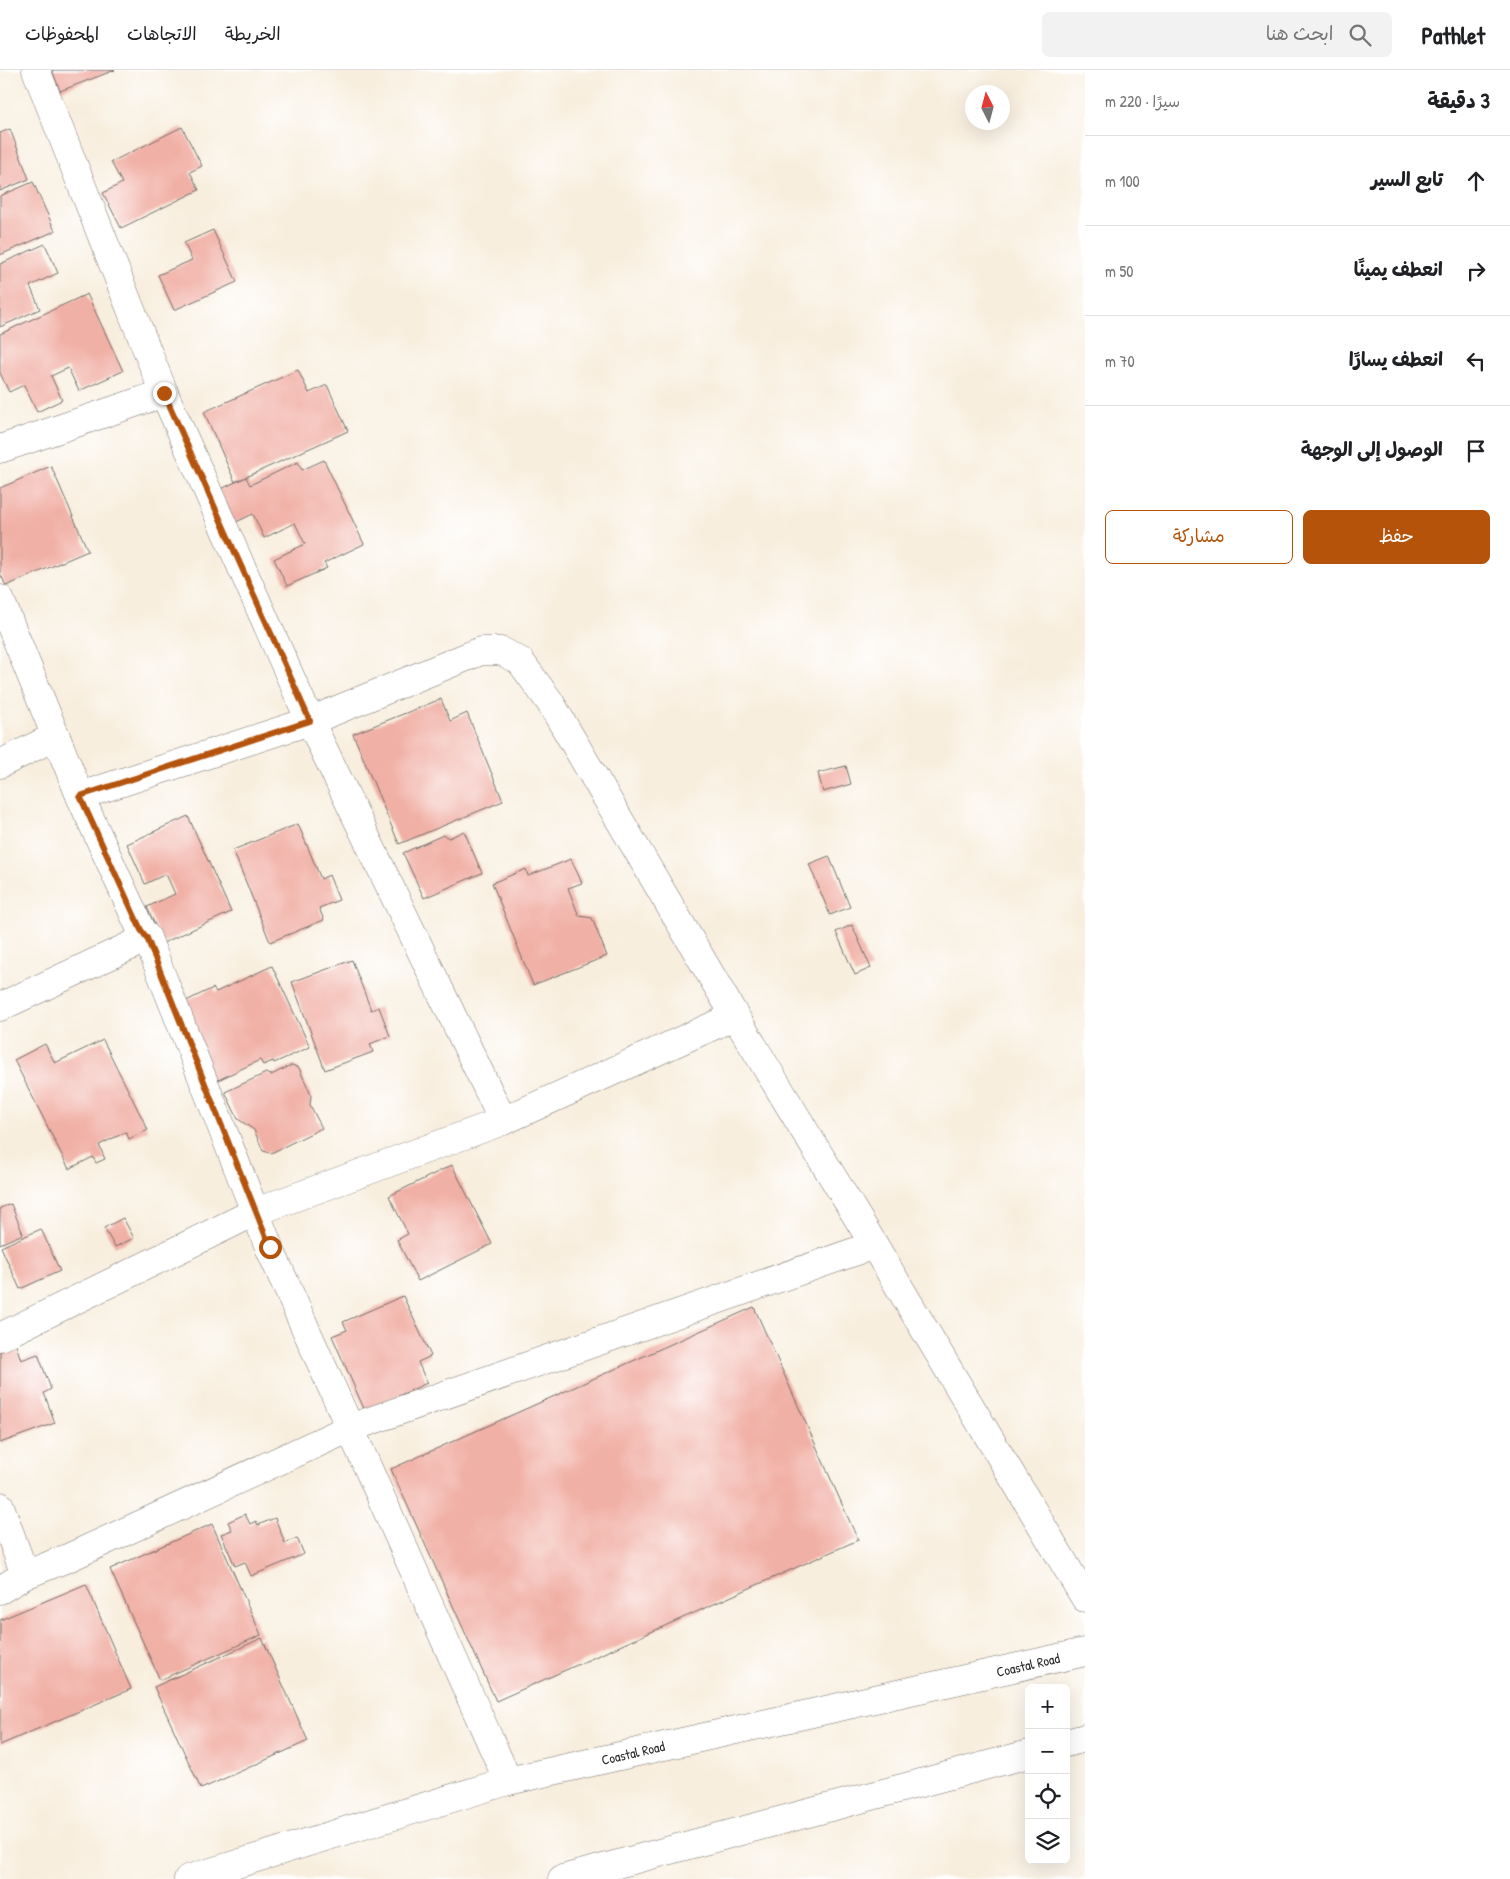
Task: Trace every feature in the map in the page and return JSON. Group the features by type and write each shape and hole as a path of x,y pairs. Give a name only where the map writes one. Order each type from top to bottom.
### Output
{"main road":[{"path":"36,70 164,393 310,721 503,1122"},
{"path":"0,449 164,393"},
{"path":"0,599 80,796 141,930 147,938 255,1212 508,1781"},
{"path":"80,796 310,721 481,652 501,651 520,662 550,702 735,1016 1085,1598"},
{"path":"0,764 56,736"},
{"path":"0,1007 147,938"},
{"path":"0,1337 255,1212 503,1122 735,1016"},
{"path":"0,1590 25,1575 350,1428 874,1245"},
{"path":"0,1506 25,1575"},
{"name":"Coastal Road","path":"188,1879 508,1781 1085,1652"},
{"path":"1070,1743 1085,1738"},
{"path":"562,1879 1025,1755"}],"building":[{"path":"52,70 115,70 60,91"},
{"path":"182,127 202,166 190,172 199,190 121,228 103,193 122,183 111,162"},
{"path":"10,129 29,179 0,191 0,133"},
{"path":"33,182 55,231 0,255 0,196"},
{"path":"213,230 237,282 174,310 158,275 192,260 184,243"},
{"path":"45,244 58,273 30,286 40,309 0,327 0,264"},
{"path":"87,294 123,371 79,391 68,368 51,376 62,400 37,412 24,385 9,392 0,373 0,334"},
{"path":"298,370 309,393 327,385 348,431 235,482 204,412"},
{"path":"324,460 364,544 324,563 327,568 287,586 274,559 305,544 295,523 264,538 253,514 234,523 219,490 246,477 250,485 298,462 302,470"},
{"path":"51,466 88,551 6,586 0,573 0,488"},
{"path":"441,699 450,721 467,713 503,801 399,844 353,734"},
{"path":"846,766 851,784 823,792 818,773"},
{"path":"188,816 231,912 163,943 147,907 175,894 166,874 145,884 127,844"},
{"path":"298,824 321,879 329,875 339,900 319,908 324,920 270,942 233,850"},
{"path":"464,831 482,873 424,898 403,853 443,835 449,838"},
{"path":"829,856 850,907 830,915 809,864"},
{"path":"571,859 582,883 568,888 579,916 592,918 607,956 533,985 492,883 526,869 528,876"},
{"path":"852,925 871,968 855,975 836,932"},
{"path":"352,960 371,1010 379,1007 390,1036 370,1044 373,1052 325,1070 292,982"},
{"path":"272,966 310,1047 274,1063 273,1061 263,1065 260,1060 212,1083 182,1003 213,988 216,992"},
{"path":"103,1040 148,1130 129,1139 126,1132 99,1145 105,1159 96,1163 93,1157 69,1169 14,1060 45,1044 55,1063"},
{"path":"292,1065 299,1068 311,1095 310,1105 322,1128 271,1153 263,1151 254,1130 238,1119 225,1092 266,1073 271,1075"},
{"path":"452,1165 492,1244 418,1281 397,1240 408,1234 389,1196"},
{"path":"11,1204 23,1234 0,1244 0,1208"},
{"path":"123,1218 134,1238 115,1247 104,1228"},
{"path":"41,1229 60,1271 20,1289 1,1247"},
{"path":"403,1296 431,1356 418,1362 427,1383 365,1411 332,1336 347,1330 343,1322"},
{"path":"754,1307 858,1540 496,1701 391,1469"},
{"path":"15,1342 21,1360 38,1354 51,1389 44,1393 55,1423 0,1443 0,1347"},
{"path":"245,1514 250,1524 256,1521 258,1525 275,1518 285,1543 297,1538 304,1554 251,1576 245,1562 235,1566 221,1534 232,1530 228,1522"},
{"path":"212,1524 261,1635 160,1680 110,1569"},
{"path":"86,1584 131,1689 0,1745 0,1620"},
{"path":"262,1638 308,1741 201,1789 154,1687"}],"route":[{"path":"164,393 310,721 80,796 141,930 147,938 270,1247"}]}
